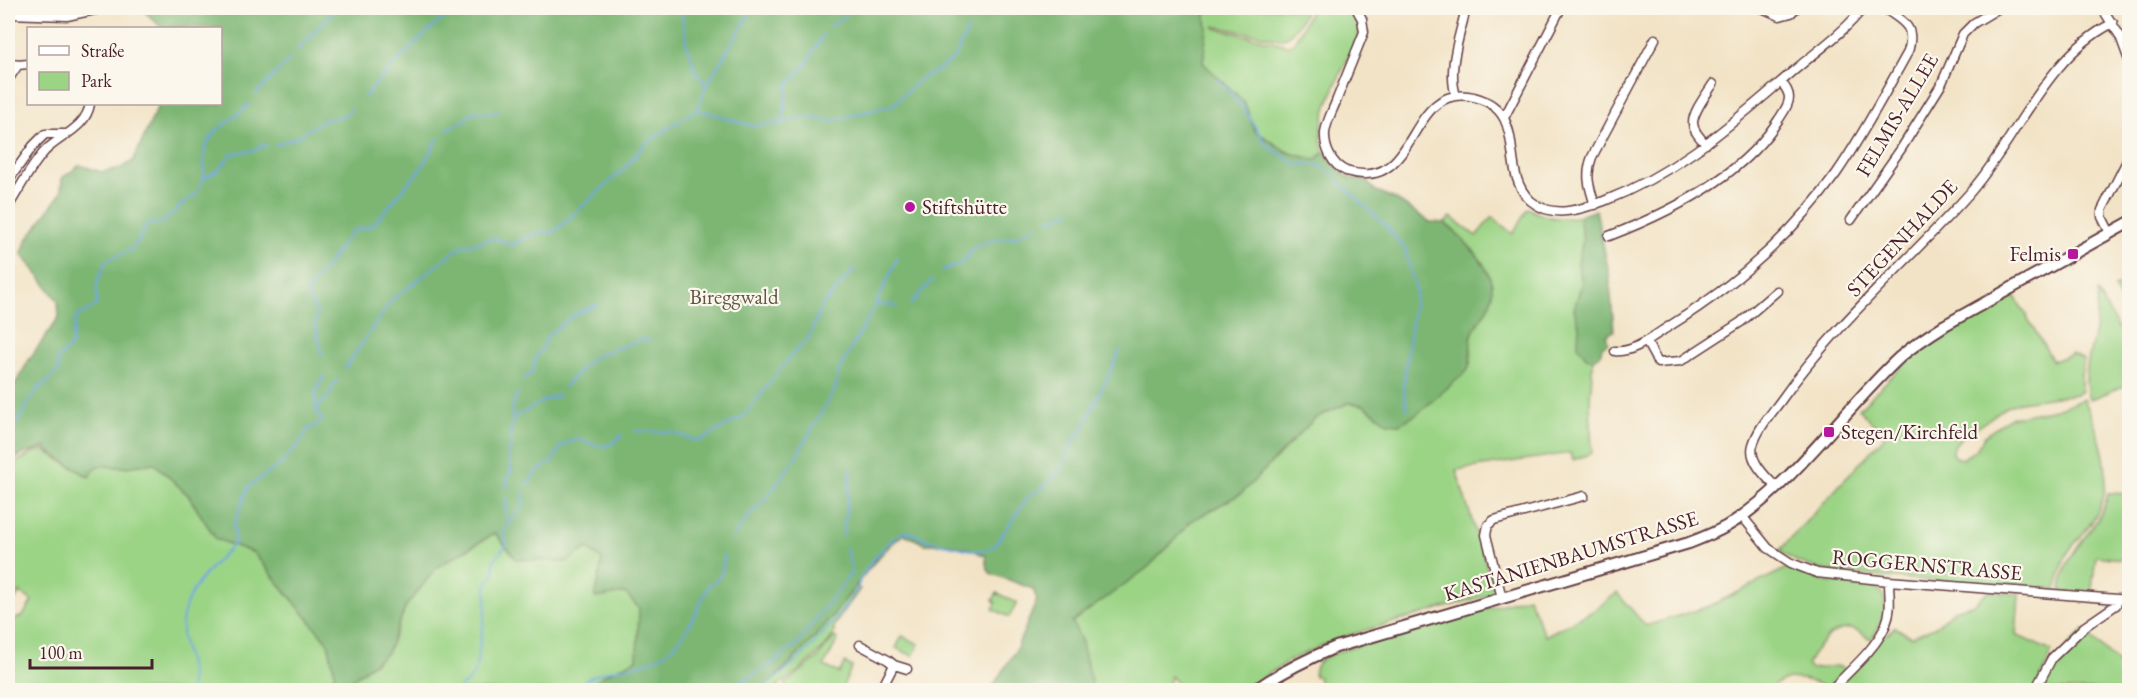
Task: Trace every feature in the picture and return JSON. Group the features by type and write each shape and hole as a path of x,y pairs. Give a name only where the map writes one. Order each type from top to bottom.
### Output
{"street":[{"path":"8,14 67,16 104,8"},
{"path":"1356,8 1362,19 1364,32 1326,126 1325,135 1329,154 1341,168 1359,174 1370,174 1383,170 1395,162 1421,120 1431,109 1456,96 1464,95 1487,102 1504,118 1510,131 1517,182 1532,202 1553,212 1595,205 1644,185 1679,164 1781,82 1852,21 1863,8"},
{"path":"1456,96 1452,79 1466,8"},
{"path":"1504,118 1561,8"},
{"path":"1762,8 1780,16 1791,13 1796,8"},
{"path":"1616,351 1630,349 1646,341 1712,297 1754,263 1791,228 1835,174 1871,118 1910,45 1911,34 1908,26 1884,8"},
{"name":"FELMIS-ALLEE","path":"1851,220 1901,149 1941,85 1963,34 1974,23 1999,8"},
{"path":"2102,8 2120,36 2130,63"},
{"name":"STEGENHALDE","path":"1776,487 1753,458 1752,450 1760,430 1794,382 1976,187 2002,151 2032,101 2064,62 2094,34 2113,23"},
{"path":"2120,36 2130,30"},
{"path":"1595,205 1587,180 1588,168 1655,39"},
{"path":"8,63 27,64"},
{"path":"8,80 18,65"},
{"path":"1610,236 1669,210 1716,180 1751,152 1773,130 1788,103 1787,90 1781,82"},
{"path":"1706,144 1695,130 1693,123 1696,113 1713,84"},
{"path":"8,207 45,151 82,122 90,105"},
{"path":"8,181 33,146 45,134 67,134"},
{"path":"2110,233 2102,217 2102,210 2130,155"},
{"name":"KASTANIENBAUMSTRASSE","path":"1256,690 1305,660 1336,647 1689,543 1727,526 1776,487 1891,366 1920,341 2130,222"},
{"path":"1646,341 1658,363 1681,362 1741,322 1777,291"},
{"path":"1502,598 1486,535 1488,525 1494,520 1584,496"},
{"name":"ROGGERNSTRASSE","path":"1742,516 1768,548 1802,568 1835,576 2130,600"},
{"path":"1831,690 1867,652 1886,626 1890,609 1889,581"},
{"path":"2035,690 2052,658 2084,627 2116,605 2118,600"},
{"path":"860,645 894,665 907,669"},
{"path":"881,690 894,665"}],"green space":[{"name":"Bireggwald","path":"141,8 1204,8 1207,27 1203,63 1244,102 1255,131 1287,152 1316,160 1324,152 1343,174 1366,181 1376,191 1395,199 1430,222 1445,223 1480,258 1491,280 1490,303 1472,335 1467,371 1416,415 1399,424 1388,423 1363,405 1348,403 1315,418 1242,493 1191,521 1147,568 1072,622 1081,640 1093,690 990,690 1015,652 1037,600 1033,589 990,573 986,564 986,556 970,549 946,544 925,544 904,534 883,552 806,646 761,690 592,690 591,685 603,676 637,659 639,608 625,593 595,598 602,560 587,548 567,562 516,559 495,533 437,567 406,606 387,653 338,690 319,690 335,674 328,643 254,553 216,539 188,495 154,463 125,467 97,466 89,477 46,450 46,447 23,454 8,463 8,397 29,360 59,317 58,301 22,254 26,241 61,193 62,178 80,165 102,172 121,168 133,161 159,105 222,105 222,27 161,27"},
{"path":"1204,8 1307,8 1299,23 1285,38 1279,39 1214,26 1287,45 1291,45 1297,37 1312,8 1349,8 1354,14 1358,25 1358,37 1331,94 1322,126 1321,140 1324,152 1316,160 1287,152 1255,131 1244,102 1203,63 1207,27"},
{"path":"1528,208 1552,218 1579,216 1583,240 1578,263 1582,283 1574,309 1579,325 1578,346 1587,358 1593,360 1590,399 1592,453 1573,460 1570,453 1456,470 1495,593 1349,635 1323,645 1287,662 1244,690 1183,690 1171,676 1168,690 1093,690 1081,640 1072,622 1147,568 1191,521 1242,493 1315,418 1348,403 1363,405 1388,423 1467,371 1472,335 1490,303 1491,280 1480,258 1445,223 1451,217 1476,236 1492,217 1513,234"},
{"path":"1596,210 1609,273 1614,331 1606,335 1608,343 1602,347 1600,355 1593,360 1587,358 1578,346 1579,325 1574,309 1582,283 1578,263 1583,240 1579,216"},
{"path":"2125,282 2129,290 2128,313 2114,288"},
{"path":"2098,292 2118,328 2129,322 2129,384 2089,400 2086,375 2096,324"},
{"path":"2014,295 2053,361 2072,354 2084,360 2081,391 2077,394 2020,402 2006,407 1959,440 1954,446 1953,454 1962,459 1976,450 1985,436 2009,418 2056,409 2084,399 2101,443 2106,473 2105,487 2102,502 2095,517 2065,558 2056,589 1883,577 1822,570 1796,561 1779,551 1885,436 1859,409 1906,362 1930,343"},
{"path":"43,450 89,477 97,466 125,467 154,463 188,495 216,539 254,553 328,643 335,674 319,690 8,690 8,621 23,616 32,601 20,592 8,611 8,467 32,453"},
{"path":"2108,493 2129,494 2129,560 2096,556 2091,595 2061,592 2068,562 2098,519"},
{"path":"495,533 587,548 602,560 625,593 639,608 638,659 603,676 591,685 592,690 338,690 387,653 406,606 437,567"},
{"path":"1787,568 1827,582 1872,586 1884,597 1885,611 1871,639 1857,631 1840,630 1826,638 1811,657 1807,664 1810,669 1837,666 1845,669 1827,688 1797,678 1782,681 1769,690 1318,690 1319,677 1314,676 1319,661 1343,650 1528,597 1545,636 1593,611 1617,593 1646,626 1710,606"},
{"path":"856,586 860,589 839,618 834,627 834,634 825,647 796,673 777,686 783,690 761,690 786,668"},
{"path":"1987,592 2019,594 2016,635 2051,651 2034,690 1834,690 1882,635 1888,634 1895,627 1911,637 1936,626 1954,610 1974,604"},
{"path":"997,593 1017,603 1009,617 993,609 996,603 993,600"},
{"path":"2084,630 2129,674 2129,690 2037,690 2049,666"},
{"path":"902,636 919,644 913,656 896,648"},
{"path":"834,637 838,639 824,666 839,673 845,663 852,667 841,690 786,690 785,684 818,657"}],"waterway":[{"path":"297,50 337,8"},
{"path":"364,97 434,26 460,8"},
{"path":"681,8 693,67 706,86"},
{"path":"697,109 706,86 753,8"},
{"path":"830,26 849,13"},
{"path":"346,367 391,301 460,247 494,238 511,245 539,232 554,232 624,169 645,144 697,109 752,126 782,123 806,117 830,121 893,105 920,79 940,69 955,57 968,30"},
{"path":"782,123 788,85 805,66 823,35"},
{"path":"256,94 290,59"},
{"path":"1218,79 1243,107 1266,144 1296,165 1316,164 1333,175"},
{"path":"204,178 205,147 221,128 249,104"},
{"path":"275,145 297,137 324,120 343,116 352,109"},
{"path":"447,129 465,121 472,112 495,113 500,110"},
{"path":"322,355 315,323 317,312 306,294 352,231 372,226 423,166 438,138"},
{"path":"11,432 38,388 59,370 57,360 71,346 76,317 97,305 97,283 107,260 128,252 140,239 147,224 164,222 187,200 196,195 204,178 219,170 231,154 257,150 262,144 267,147"},
{"path":"1337,180 1385,225 1405,249 1416,290 1403,387 1407,409"},
{"path":"1048,220 1071,210"},
{"path":"942,270 961,264 974,248 991,241 1018,236 1036,226"},
{"path":"732,539 794,460 835,389 839,370 876,304 897,259"},
{"path":"635,431 672,432 699,441 743,417 791,356 808,339 822,306 855,268"},
{"path":"911,304 932,280"},
{"path":"876,304 897,306"},
{"path":"523,380 533,372 536,357 543,348 547,336 572,316 597,305"},
{"path":"564,387 593,357 643,339 649,341"},
{"path":"758,690 799,659 826,631 857,589 871,563 887,545 900,535 907,531 930,541 975,551 995,545 1029,496 1045,486 1063,466 1072,442 1081,432 1120,351"},
{"path":"316,410 316,391 324,376"},
{"path":"190,690 190,672 182,625 189,598 214,564 235,543 234,526 248,487 282,463 299,444 309,428 316,426 322,420 316,411 329,397 337,380"},
{"path":"507,488 507,479 511,471 508,454 514,418 511,413 517,393"},
{"path":"514,418 545,400 559,395"},
{"path":"526,484 533,479 535,473 553,461 560,447 577,439 606,446 622,435"},
{"path":"843,535 851,469"},
{"path":"457,690 470,680 476,669 486,608 486,585 494,573 494,560 506,545 506,539 502,534 524,504 523,492"},
{"path":"506,497 506,515 509,523"},
{"path":"733,690 798,643 852,572 846,548"},
{"path":"574,690 594,676 652,660 671,649 685,632 709,585 720,576 724,555"}],"place":[{"name":"Stiftshütte","path":"910,207"},
{"name":"Felmis","path":"2073,254"},
{"name":"Stegen/Kirchfeld","path":"1829,432"}]}
